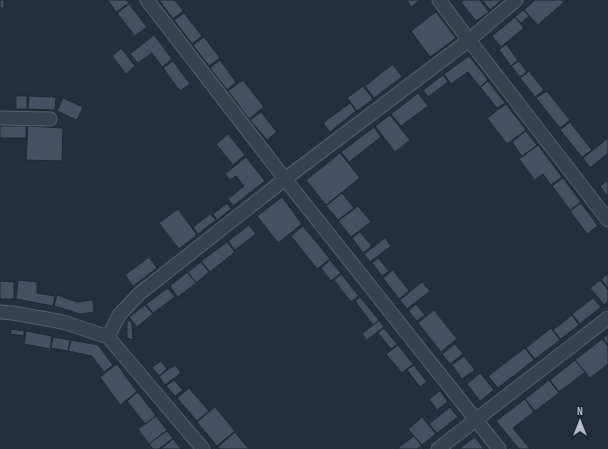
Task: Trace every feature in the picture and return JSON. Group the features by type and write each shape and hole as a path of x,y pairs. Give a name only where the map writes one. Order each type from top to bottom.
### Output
{"street":[{"path":"147,0 285,179 499,449"},
{"path":"439,0 608,220"},
{"path":"108,337 119,315 140,293 285,179 469,40 516,0"},
{"path":"0,118 50,120"},
{"path":"0,312 63,322 108,337 203,449"},
{"path":"438,449 608,318"}],"building":[{"path":"0,0 4,0 4,8 0,8"},
{"path":"108,0 127,0 129,3 116,12"},
{"path":"159,0 175,0 183,11 173,19"},
{"path":"407,0 420,0 411,7"},
{"path":"464,0 480,0 489,12 476,21 461,2"},
{"path":"502,0 490,10 483,1"},
{"path":"535,0 562,0 564,2 538,25 524,10"},
{"path":"129,4 147,27 135,36 117,13"},
{"path":"523,10 529,16 521,23 515,17"},
{"path":"436,12 456,38 430,57 411,31"},
{"path":"184,13 202,36 192,44 174,20"},
{"path":"515,17 524,28 501,47 492,36"},
{"path":"154,35 172,59 162,67 152,53 138,63 130,54"},
{"path":"204,37 220,58 209,66 193,45"},
{"path":"506,44 518,60 511,66 499,50"},
{"path":"121,48 135,66 126,74 112,56"},
{"path":"469,56 488,80 480,87 468,72 451,84 444,74"},
{"path":"220,60 236,82 227,90 210,68"},
{"path":"173,61 190,84 180,91 163,68"},
{"path":"519,61 527,72 520,77 511,66"},
{"path":"393,64 402,77 374,98 365,86"},
{"path":"529,71 544,90 535,97 520,78"},
{"path":"443,75 448,82 428,97 423,90"},
{"path":"243,80 264,107 249,119 228,91"},
{"path":"488,81 505,103 497,108 480,87"},
{"path":"363,86 373,99 357,111 347,98"},
{"path":"547,91 570,120 560,128 536,98"},
{"path":"418,93 428,106 401,126 391,114"},
{"path":"16,96 27,96 27,109 16,109"},
{"path":"29,96 56,97 55,110 28,109"},
{"path":"63,98 83,107 77,120 57,111"},
{"path":"350,103 356,111 330,132 323,123"},
{"path":"506,104 526,130 507,144 487,118"},
{"path":"261,112 277,132 267,140 250,120"},
{"path":"390,115 410,140 395,152 375,126"},
{"path":"570,122 592,150 582,157 560,130"},
{"path":"0,126 26,126 26,138 0,138"},
{"path":"28,126 63,128 62,161 26,160"},
{"path":"374,127 381,137 349,162 341,152"},
{"path":"526,131 537,145 522,156 512,142"},
{"path":"228,134 245,155 233,165 216,144"},
{"path":"608,138 608,153 590,168 583,158"},
{"path":"538,145 562,177 551,185 543,174 535,180 519,159"},
{"path":"340,153 360,178 326,205 306,180"},
{"path":"246,157 265,181 233,206 228,199 244,186 236,176 230,180 225,174"},
{"path":"563,178 581,202 570,210 552,186"},
{"path":"608,180 608,197 600,186"},
{"path":"342,193 354,208 338,220 326,206"},
{"path":"282,197 302,224 278,243 257,216"},
{"path":"227,203 231,209 217,220 213,214"},
{"path":"581,203 598,226 587,234 570,211"},
{"path":"358,206 371,222 351,237 338,221"},
{"path":"178,209 197,235 179,249 159,223"},
{"path":"210,214 216,220 198,234 193,227"},
{"path":"249,225 256,234 235,250 228,241"},
{"path":"303,226 330,259 317,269 291,236"},
{"path":"360,232 372,246 363,253 352,238"},
{"path":"385,238 391,246 370,262 364,254"},
{"path":"227,242 235,252 210,272 201,261"},
{"path":"149,257 157,268 133,286 125,275"},
{"path":"378,258 389,271 382,276 372,263"},
{"path":"330,260 341,273 331,281 321,268"},
{"path":"201,262 209,272 196,283 188,272"},
{"path":"393,270 409,291 399,299 383,278"},
{"path":"187,272 196,283 178,297 170,286"},
{"path":"341,274 359,296 351,302 334,280"},
{"path":"608,274 608,288 601,279"},
{"path":"18,280 37,282 37,293 55,296 53,306 16,299"},
{"path":"600,280 608,290 608,302 604,305 590,288"},
{"path":"0,281 14,282 14,299 0,299"},
{"path":"422,282 430,291 407,309 400,300"},
{"path":"168,288 175,297 153,313 146,304"},
{"path":"57,295 77,302 93,300 94,312 80,314 54,306"},
{"path":"360,297 379,320 373,325 355,301"},
{"path":"593,298 601,307 580,324 572,314"},
{"path":"416,304 425,315 417,321 408,311"},
{"path":"145,305 153,314 137,327 129,317"},
{"path":"434,310 457,339 441,352 418,323"},
{"path":"572,315 579,325 561,339 553,330"},
{"path":"127,319 132,323 133,340 127,338"},
{"path":"379,320 384,327 367,340 362,334"},
{"path":"384,328 397,344 391,349 378,333"},
{"path":"551,328 560,340 535,359 526,348"},
{"path":"11,329 24,331 24,336 10,334"},
{"path":"26,331 52,336 50,349 24,344"},
{"path":"608,334 608,345 603,338"},
{"path":"53,337 70,340 68,351 51,348"},
{"path":"602,339 608,346 608,364 590,378 575,360"},
{"path":"71,340 98,345 113,365 104,372 92,356 68,351"},
{"path":"455,344 463,354 450,364 442,354"},
{"path":"398,345 413,364 402,373 386,354"},
{"path":"525,348 534,360 498,388 488,376"},
{"path":"464,356 475,370 462,379 452,365"},
{"path":"575,360 585,372 559,392 550,380"},
{"path":"161,361 167,369 159,376 152,367"},
{"path":"117,364 137,392 120,405 100,377"},
{"path":"175,365 181,373 165,385 159,376"},
{"path":"414,365 427,382 420,387 407,370"},
{"path":"480,373 494,390 480,401 467,384"},
{"path":"174,380 183,390 175,396 166,386"},
{"path":"549,380 559,393 535,411 525,399"},
{"path":"189,388 209,411 197,421 177,398"},
{"path":"440,391 448,402 437,410 429,399"},
{"path":"138,392 156,416 145,424 127,401"},
{"path":"525,399 534,412 513,428 530,449 519,449 496,421"},
{"path":"215,407 235,431 217,446 197,422"},
{"path":"450,407 458,417 437,433 429,424"},
{"path":"156,416 167,430 149,444 138,429"},
{"path":"422,417 436,434 422,445 408,429"},
{"path":"167,431 173,438 159,449 153,449 149,444"},
{"path":"235,432 249,449 220,449 218,447"},
{"path":"414,436 422,446 417,449 398,448"},
{"path":"475,437 484,449 459,449"},
{"path":"173,439 181,449 161,449"}]}
